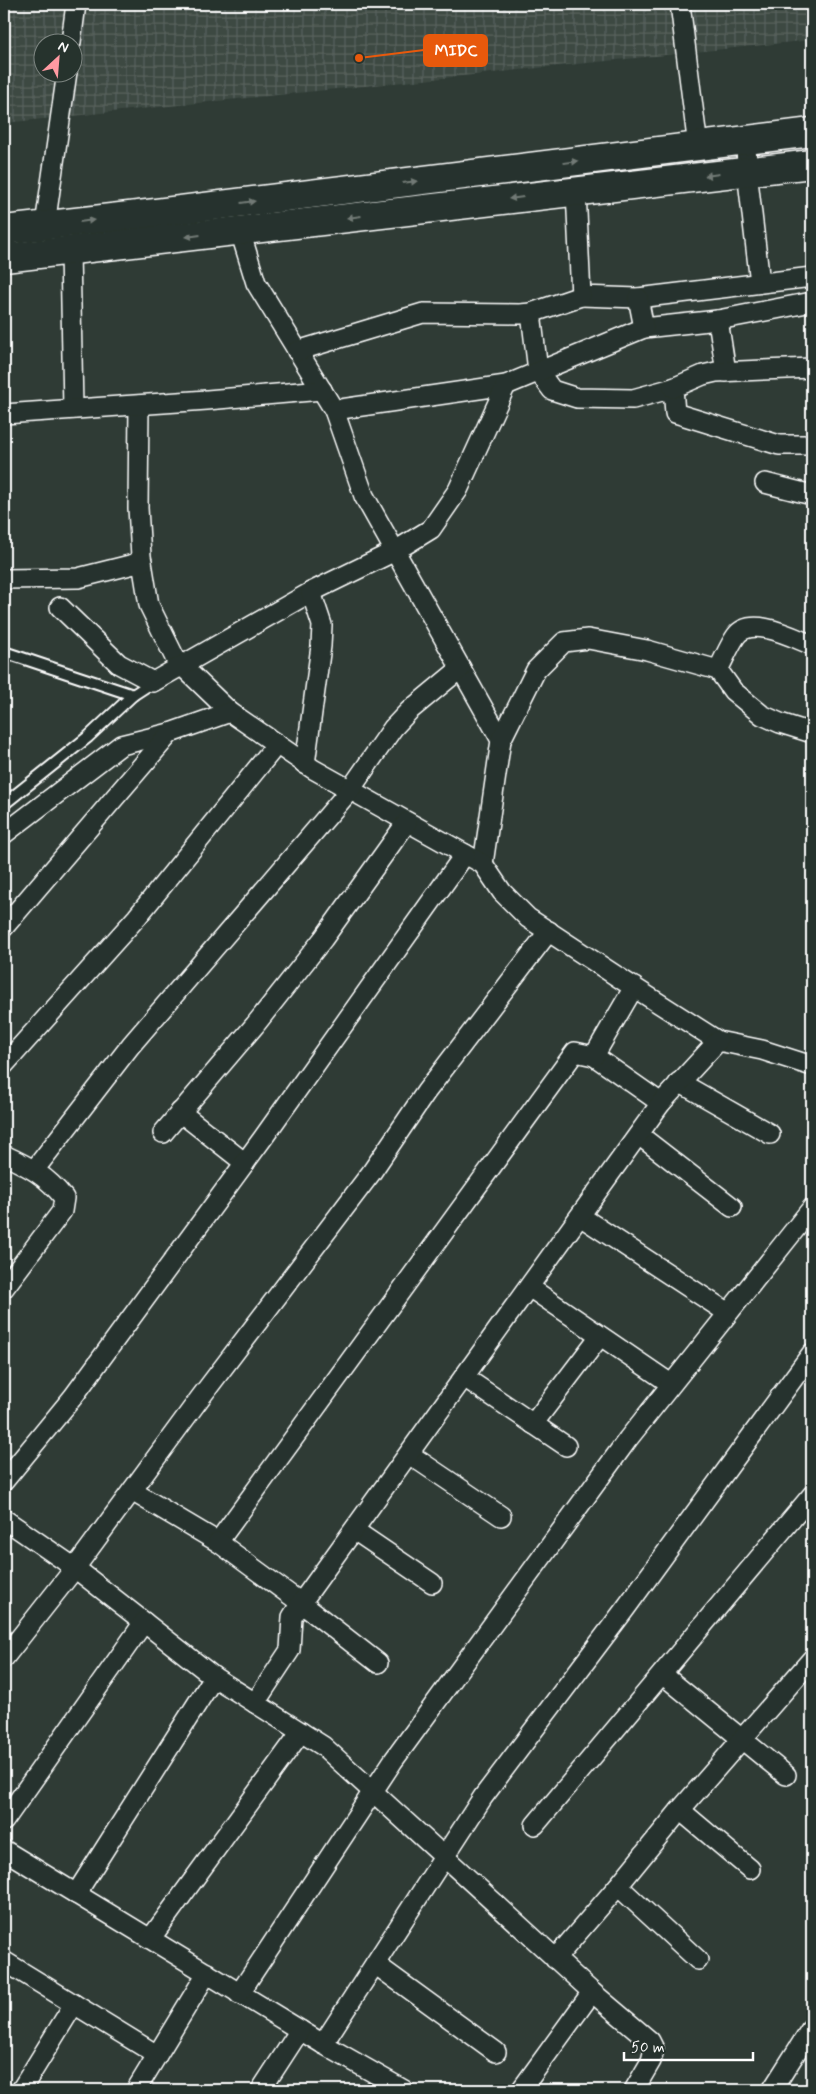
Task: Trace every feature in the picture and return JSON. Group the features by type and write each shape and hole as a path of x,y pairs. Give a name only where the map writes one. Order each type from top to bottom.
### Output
{"highway":[{"path":"4,230 812,132"},
{"path":"4,258 812,164"}],"street":[{"path":"72,32 76,4"},
{"path":"680,4 698,147"},
{"path":"46,225 65,82"},
{"path":"746,140 747,171 760,283"},
{"path":"576,192 581,296"},
{"path":"240,231 256,283 334,410 364,496 501,740"},
{"path":"70,251 73,409"},
{"path":"297,351 423,313 511,315 531,313 581,296 638,298 812,277"},
{"path":"638,298 644,328"},
{"path":"334,410 506,385 644,328 718,320 812,302"},
{"path":"531,313 538,371 552,390 577,398 633,399 673,388 703,375 726,372 812,368"},
{"path":"718,320 726,372"},
{"path":"60,607 125,668 153,682 311,592 395,551 430,529 458,490 506,385"},
{"path":"673,388 675,413 779,445 812,445"},
{"path":"4,414 322,390"},
{"path":"140,405 138,508 142,562 149,604 176,660 182,666 230,712 305,764 483,864 502,892 528,918 718,1041 762,1050 812,1066"},
{"path":"765,483 812,495"},
{"path":"4,579 78,578 142,562"},
{"path":"305,764 322,639 322,625 311,592"},
{"path":"718,670 737,634 746,629 766,627 812,645"},
{"path":"483,864 501,740 536,670 564,642 588,639 598,640 647,650 718,670 733,692 762,714 780,723 812,733"},
{"path":"34,1169 131,1045 350,790 400,720 461,668"},
{"path":"4,834 121,746 170,733 230,712"},
{"path":"4,927 170,733"},
{"path":"4,1065 138,918 277,744"},
{"path":"163,1133 255,1025 323,939 407,822"},
{"path":"4,1481 73,1397 245,1163 465,854"},
{"path":"4,1658 75,1568 365,1180 432,1084 549,932"},
{"path":"594,1056 634,987"},
{"path":"255,1703 290,1650 292,1617 301,1603 661,1103 718,1041"},
{"path":"218,1542 575,1052 594,1056 661,1103"},
{"path":"679,1082 770,1134"},
{"path":"180,1112 245,1163"},
{"path":"639,1135 732,1207"},
{"path":"4,1155 34,1169 54,1186 64,1198 62,1210 4,1288"},
{"path":"239,1994 404,1747 622,1447 812,1208"},
{"path":"580,1216 728,1313"},
{"path":"529,1287 672,1384"},
{"path":"533,1424 600,1336"},
{"path":"323,2044 483,1797 812,1353"},
{"path":"464,1377 566,1446"},
{"path":"409,1454 501,1516"},
{"path":"132,1491 218,1542 378,1663"},
{"path":"536,1825 812,1495"},
{"path":"4,1519 75,1568 214,1677 323,1746 555,1959 650,2041 654,2049 651,2061 634,2090"},
{"path":"354,1530 432,1583"},
{"path":"4,1822 144,1622"},
{"path":"555,1959 680,1810 812,1659"},
{"path":"662,1674 786,1774"},
{"path":"76,1894 214,1677"},
{"path":"151,1938 301,1732"},
{"path":"680,1810 750,1869"},
{"path":"4,1850 395,2088"},
{"path":"618,1886 698,1960"},
{"path":"4,1961 157,2055"},
{"path":"375,1964 496,2052"},
{"path":"136,2090 207,1973"},
{"path":"521,2090 592,1992"},
{"path":"21,2090 74,2004"},
{"path":"772,2090 812,2027"},
{"path":"261,2090 300,2030"}],"lane":[{"path":"4,652 133,695"},
{"path":"4,804 88,737 133,695 153,682"}],"shaded area":[{"path":"4,4 812,4 812,40 4,123"}],"place":[{"name":"MIDC","path":"359,58"}]}
